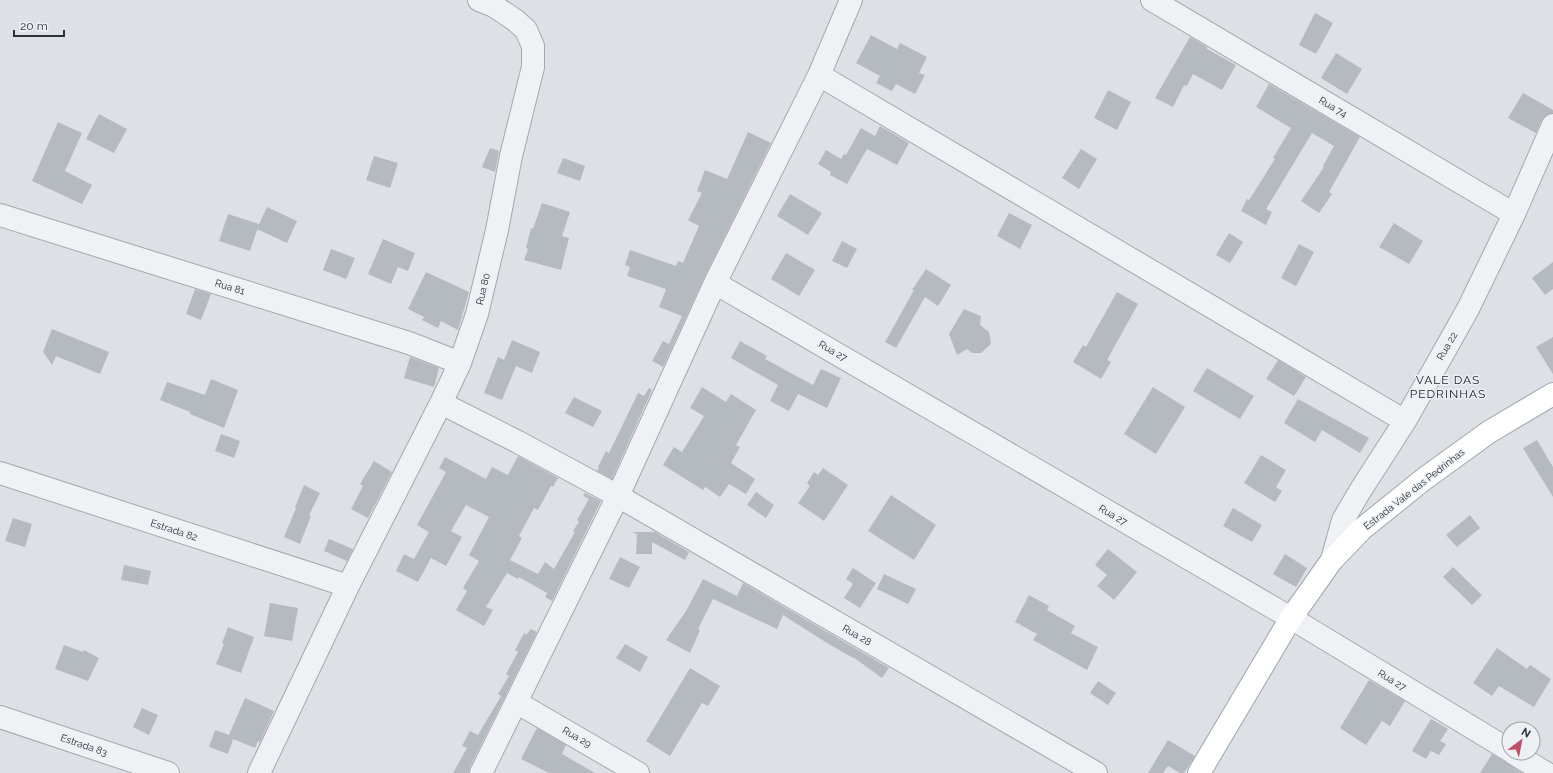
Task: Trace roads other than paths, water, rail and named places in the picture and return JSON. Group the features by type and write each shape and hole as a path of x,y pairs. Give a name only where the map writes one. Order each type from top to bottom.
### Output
{"main road":[{"name":"Estrada Vale das Pedrinhas","path":"1199,773 1291,618 1332,560 1362,530 1424,479 1489,432 1553,394"}],"street":[{"name":"Rua 80","path":"259,773 348,586 460,363 477,314 497,230 511,156 533,67 533,46 526,30 515,20 494,6 479,0"},
{"path":"481,773 618,496 715,282 819,75 851,0"},
{"name":"Rua 74","path":"1152,0 1514,214"},
{"path":"819,75 1405,421"},
{"name":"Rua 22","path":"1332,560 1343,520 1405,421 1468,309 1514,214 1553,125"},
{"name":"Rua 81","path":"0,215 409,343 460,363"},
{"name":"Rua 27","path":"715,282 1291,618 1501,745"},
{"path":"441,403 518,442 618,496"},
{"name":"Estrada 82","path":"0,473 348,586"},
{"name":"Rua 28","path":"618,496 1096,773"},
{"name":"Rua 29","path":"516,702 638,773"},
{"name":"Estrada 83","path":"0,716 168,773"},
{"path":"1526,761 1546,773"}],"district":[{"name":"VALE DAS PEDRINHAS","path":"1448,387"}]}
